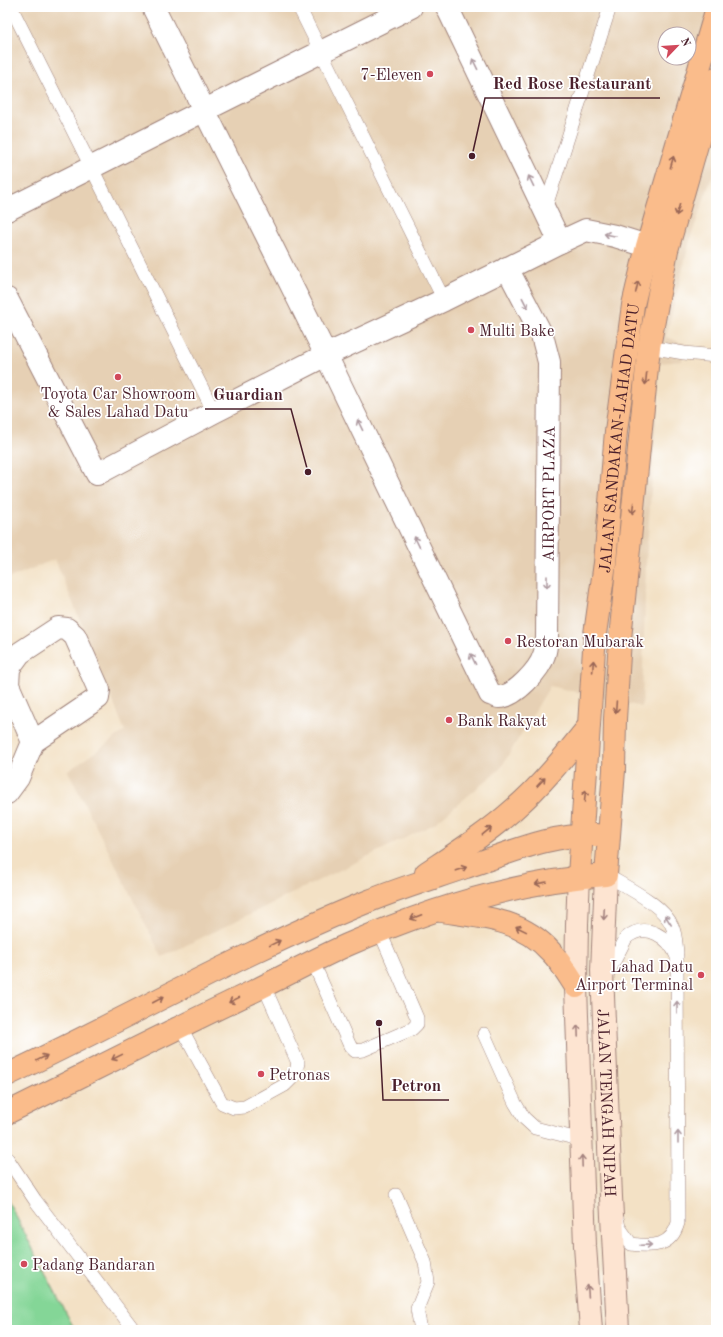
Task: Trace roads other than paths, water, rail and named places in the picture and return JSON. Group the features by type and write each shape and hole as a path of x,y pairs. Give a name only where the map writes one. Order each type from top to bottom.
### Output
{"highway":[{"name":"JALAN SANDAKAN-LAHAD DATU","path":"580,876 581,835 595,634 605,563 616,431 633,305 647,246 716,11"},
{"name":"JALAN SANDAKAN-LAHAD DATU","path":"606,875 610,836 620,639 649,347 667,250 716,78"},
{"path":"396,891 478,838 514,810 548,774 588,727"},
{"path":"7,1075 83,1039 282,939 396,891 538,842 581,835 610,836"},
{"path":"7,1113 180,1026 312,962 346,946 419,916 499,891 580,876 606,875"},
{"path":"436,910 493,918 534,935 552,952 576,987"}],"main road":[{"name":"JALAN TENGAH NIPAH","path":"606,875 603,985 611,1197 618,1330"},
{"name":"JALAN TENGAH NIPAH","path":"580,876 577,924 576,987 585,1246 591,1330"}],"street":[{"path":"153,7 326,355"},
{"path":"7,210 411,7"},
{"path":"447,7 560,242"},
{"path":"7,299 97,474 326,355 444,300 586,230 615,236 647,246"},
{"name":"AIRPORT PLAZA","path":"326,355 490,694 500,697 512,692 524,684 537,670 545,654 549,362 542,335 507,268"},
{"path":"7,793 18,778 33,742 98,698 99,690 75,636 68,629 58,628 20,653 9,668 8,685 33,742"}],"lane":[{"path":"11,7 214,412"},
{"path":"298,7 444,300"},
{"path":"545,209 610,7"},
{"path":"649,347 684,353 716,356"},
{"path":"606,875 662,911 672,924 676,943 678,1223 675,1233 667,1241 657,1244 631,1244 619,1227 611,1197"},
{"path":"603,985 626,938 631,933 645,930 654,932 668,942 674,949 677,957"},
{"path":"312,962 350,1046 355,1051 364,1050 412,1029 417,1024 417,1018 380,932"},
{"path":"180,1026 222,1103 234,1108 245,1107 286,1085 295,1075 298,1063 264,986"},
{"path":"484,1034 515,1103 524,1118 535,1128 582,1140"},
{"path":"7,1158 35,1200 134,1330"},
{"path":"396,1195 425,1262 428,1282 417,1309 421,1330"}],"place":[{"name":"7-Eleven","path":"430,74"},
{"name":"Red Rose Restaurant","path":"472,156"},
{"name":"Multi Bake","path":"471,330"},
{"name":"Toyota Car Showroom & Sales Lahad Datu","path":"118,377"},
{"name":"Guardian","path":"308,472"},
{"name":"Restoran Mubarak","path":"508,641"},
{"name":"Bank Rakyat","path":"449,720"},
{"name":"Lahad Datu Airport Terminal","path":"701,975"},
{"name":"Petron","path":"379,1023"},
{"name":"Petronas","path":"261,1074"},
{"name":"Padang Bandaran","path":"24,1264"}]}
